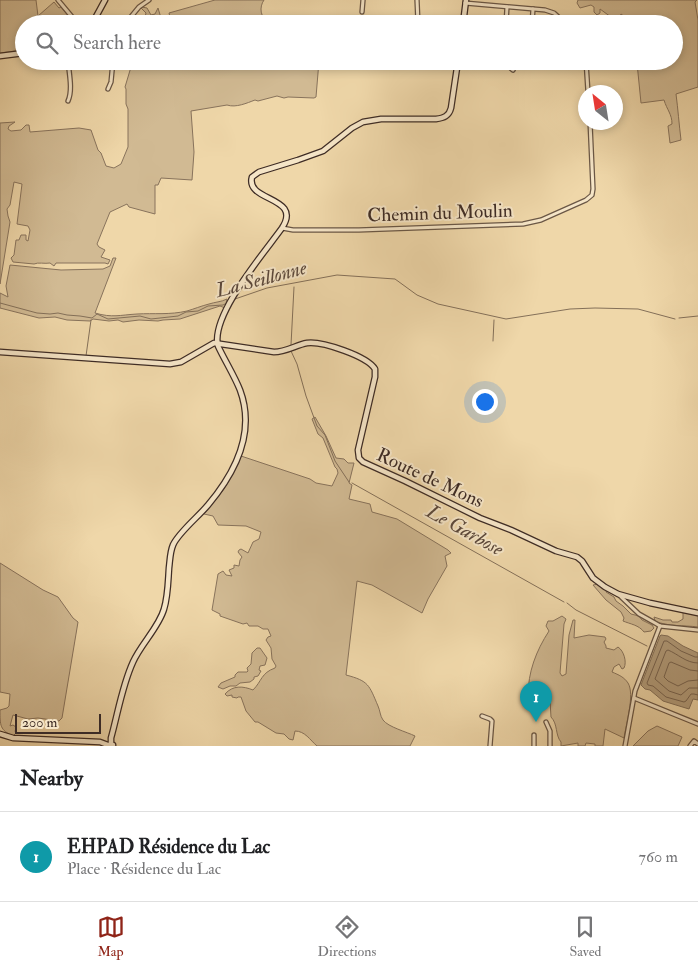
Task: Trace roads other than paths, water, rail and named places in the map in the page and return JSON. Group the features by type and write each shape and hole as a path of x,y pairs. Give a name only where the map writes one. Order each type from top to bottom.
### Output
{"street":[{"path":"58,0 70,15"},
{"path":"97,15 105,0"},
{"path":"132,15 149,0"},
{"path":"362,12 363,0"},
{"path":"418,0 418,15"},
{"path":"502,6 503,0"},
{"path":"464,15 466,1 533,9 550,12 555,15"},
{"path":"507,7 507,15"},
{"path":"533,9 533,15"},
{"path":"0,56 15,54"},
{"path":"68,101 70,91 69,70"},
{"path":"108,89 112,70"},
{"path":"0,734 23,739 112,743 123,691 134,661 164,612 172,547 217,494 234,466 242,446 246,427 244,406 238,386 218,343 217,336 219,326 234,294 287,220 286,211 281,206 255,189 251,182 253,175 323,151 352,128 368,120 436,119 446,116 452,105 457,70"},
{"path":"587,70 588,85"},
{"name":"Chemin du Moulin","path":"282,228 301,230 367,229 522,224 545,219 586,200 592,195 594,189 590,130"},
{"path":"0,352 170,364 181,362 211,344 218,343"},
{"name":"Route de Mons","path":"218,343 278,352 303,344 316,343 338,348 368,361 373,366 375,372 358,450 359,458 363,462 480,518 556,551 576,557 582,561 593,578 618,594 698,613"},
{"name":"Route de Mons","path":"618,594 630,607 656,623 659,628"},
{"path":"630,607 631,598"},
{"path":"625,746 636,686 659,628 698,630"},
{"path":"634,698 698,724"},
{"path":"482,716 492,720 490,746"},
{"path":"546,722 550,731 550,746"},
{"path":"534,735 534,746"},
{"path":"690,746 694,741 698,744"}],"water":[{"path":"661,635 668,636 698,653 698,700 693,699 689,709 663,701 641,685"}],"waterway":[{"name":"La Seillonne","path":"235,299 267,288 337,275 395,279 417,295 438,304 506,319 570,309 595,308 638,309 675,319"},
{"name":"Le Garbose","path":"291,345 294,287"},
{"name":"La Seillonne","path":"0,303 37,313 58,313 92,318 97,314 108,319 140,316 151,319 178,316 186,312 198,311 208,306 223,305 229,302"},
{"name":"La Seillonne","path":"679,318 698,316"},
{"path":"86,356 91,320"},
{"path":"493,341 494,320"},
{"name":"Le Garbose","path":"291,351 317,426 325,435 335,461 349,482"},
{"name":"Le Garbose","path":"352,483 564,602"},
{"name":"Le Garbose","path":"567,603 576,610 647,646"}],"place":[{"name":"EHPAD Résidence du Lac","path":"536,722"}]}
